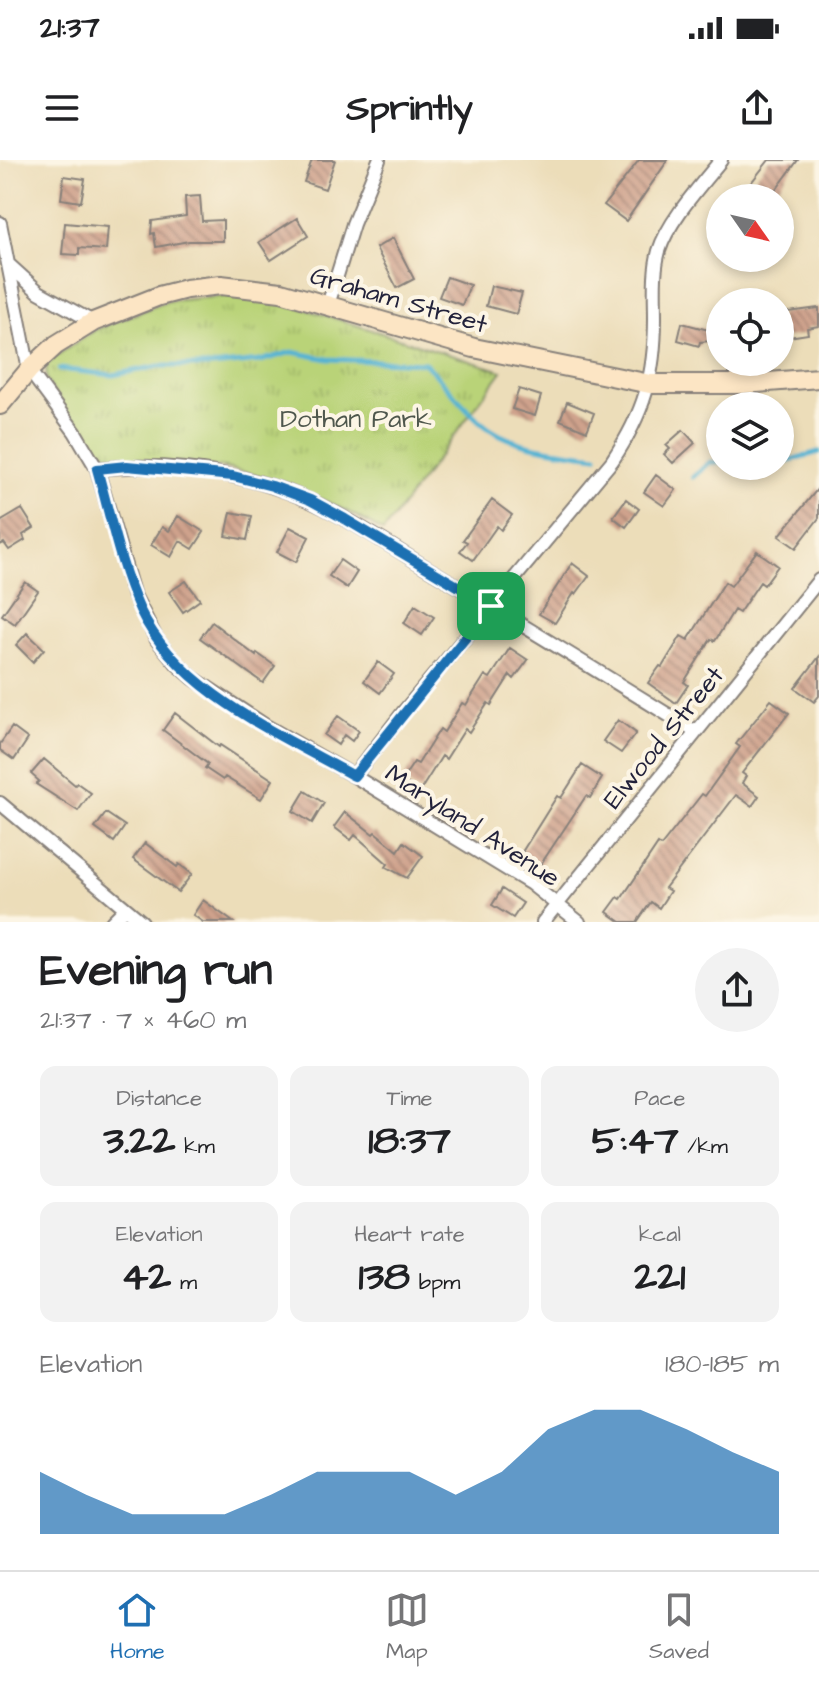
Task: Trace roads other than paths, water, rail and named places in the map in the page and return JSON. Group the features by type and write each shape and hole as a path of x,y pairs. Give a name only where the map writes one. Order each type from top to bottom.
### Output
{"street":[{"path":"328,305 353,224 379,160"},
{"path":"354,776 612,461 630,434 650,384 655,335 656,265 660,248 668,231 721,160"},
{"path":"0,223 29,370"},
{"path":"8,264 56,304 93,322"},
{"name":"Graham Street","path":"0,405 29,370 56,345 93,322 159,296 221,285 281,292 474,348 650,384 789,382 819,378"},
{"name":"Maryland Avenue","path":"29,370 75,432 97,469 133,593 157,640 177,664 266,726 531,884 579,922"},
{"path":"97,469 127,466 206,472 272,486 310,500 696,732"},
{"name":"Elwood Street","path":"543,922 819,580"},
{"path":"0,803 142,922"},
{"path":"112,922 125,909"}],"waterway":[{"path":"59,369 113,375 159,366 212,366 260,361 292,352 328,359 425,363 474,416 502,436 542,448 597,456"},
{"path":"794,459 819,452"},
{"path":"693,477 706,466"}],"park label":[{"name":"Dothan Park","path":"356,418"}]}
